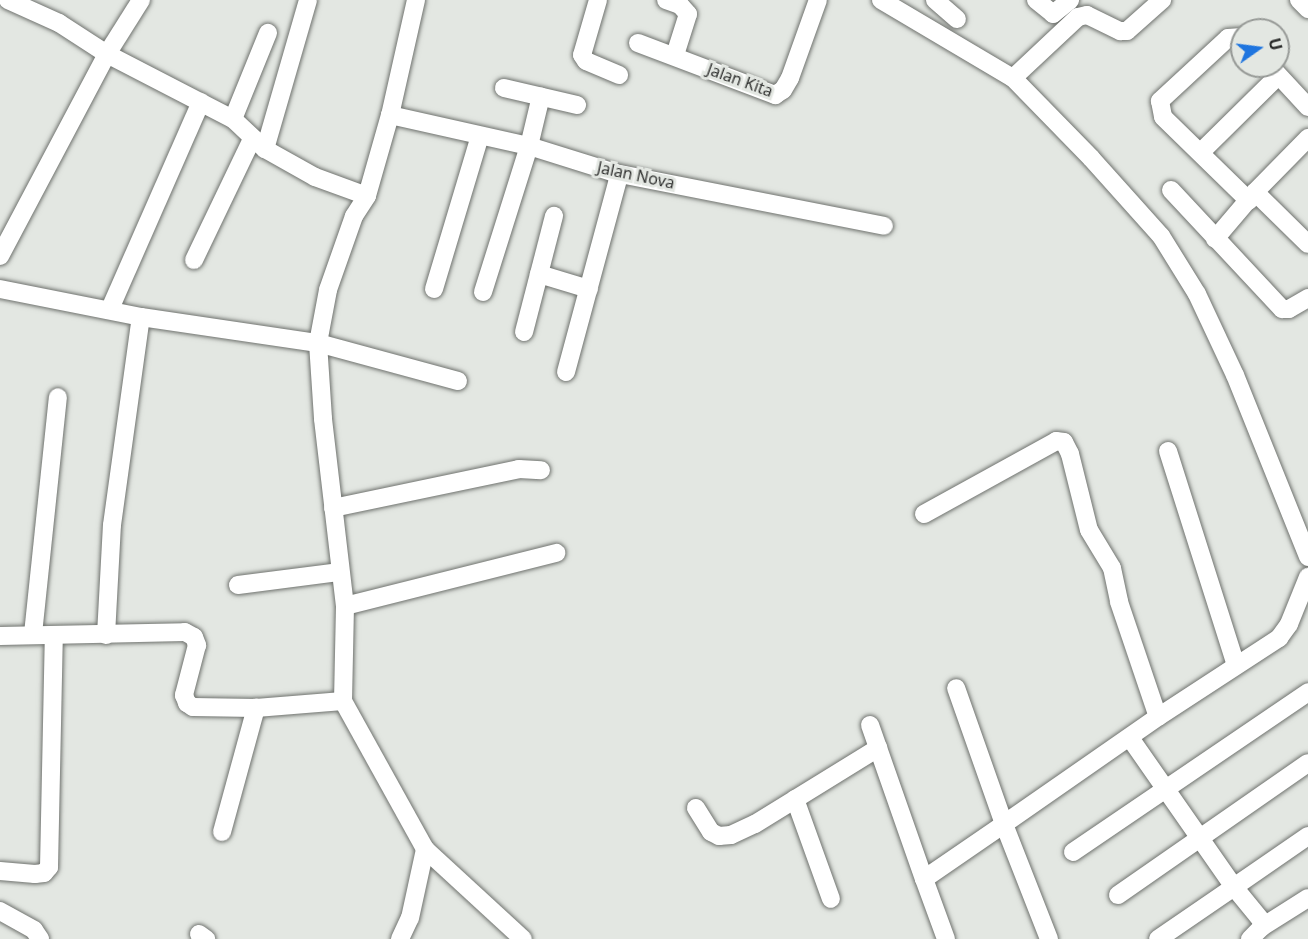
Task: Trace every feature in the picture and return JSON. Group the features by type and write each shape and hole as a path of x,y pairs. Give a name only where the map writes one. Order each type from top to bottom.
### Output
{"street":[{"path":"8,0 59,23 107,54 233,119 258,144 315,177 367,196"},
{"path":"0,256 107,54 141,0"},
{"path":"194,260 258,144 309,0"},
{"path":"416,0 390,115 367,196 354,216 328,290 318,343 333,508 345,606 343,700 425,849 523,939"},
{"path":"598,0 582,55 586,61 620,75"},
{"path":"666,0 680,5 688,14 675,55"},
{"name":"Jalan Kita","path":"638,43 675,55 775,95 780,94 790,78 818,0"},
{"path":"881,0 1013,78 1091,158 1161,236 1197,294 1234,375 1308,557"},
{"path":"935,0 957,19"},
{"path":"1036,0 1053,14 1070,0"},
{"path":"1013,78 1078,17 1087,15 1120,31 1127,31 1162,0"},
{"path":"1299,0 1308,9"},
{"path":"233,119 268,33"},
{"path":"1230,38 1160,101 1163,117 1252,196 1305,236"},
{"path":"1201,152 1268,78"},
{"path":"1281,78 1308,107"},
{"path":"504,87 577,105"},
{"path":"483,292 529,146 541,96"},
{"path":"110,309 201,102"},
{"name":"Jalan Nova","path":"390,115 529,146 615,173 884,226"},
{"path":"434,289 480,136"},
{"path":"1215,238 1308,138"},
{"path":"566,372 618,179 615,173"},
{"path":"1171,190 1282,309 1289,309 1308,298"},
{"path":"524,332 554,216"},
{"path":"539,274 589,289"},
{"path":"0,289 110,309 141,317 318,343 458,381"},
{"path":"106,635 112,525 141,317"},
{"path":"33,634 58,397"},
{"path":"924,514 1056,441 1064,442 1070,454 1089,530 1112,568 1119,602 1158,717"},
{"path":"1168,451 1236,666"},
{"path":"333,508 519,469 541,470"},
{"path":"345,606 556,553"},
{"path":"238,585 340,572"},
{"path":"924,879 1158,717 1279,638 1289,624 1308,577"},
{"path":"0,636 185,632 194,637 197,652 184,695 187,703 193,707 256,708 343,700"},
{"path":"0,871 35,874 44,873 49,867 54,635"},
{"path":"956,688 1004,824 1049,939"},
{"path":"1073,852 1308,692"},
{"path":"222,832 256,708"},
{"path":"870,725 946,939"},
{"path":"1130,738 1234,887 1261,920 1256,933"},
{"path":"696,808 711,832 719,836 731,835 755,824 878,748"},
{"path":"1118,895 1201,840 1308,763"},
{"path":"795,799 831,899"},
{"path":"1158,939 1308,836"},
{"path":"400,939 410,918 425,849"},
{"path":"1256,933 1308,898"},
{"path":"0,911 34,930 40,939"}]}
